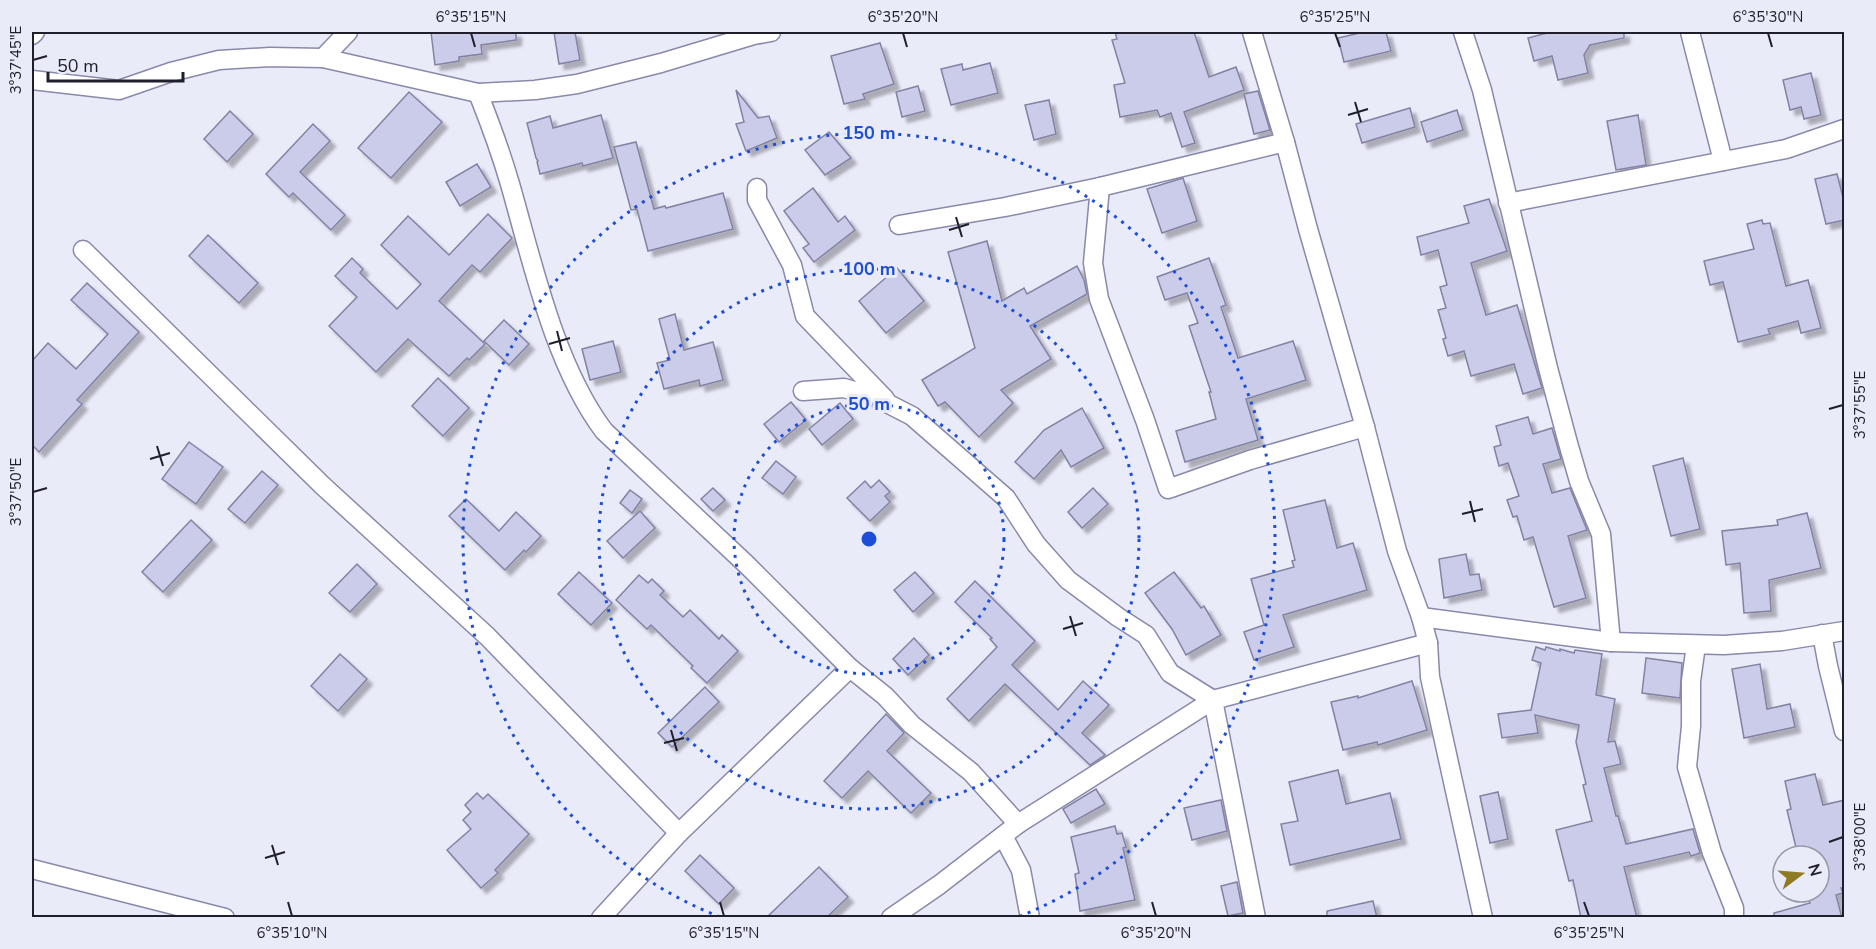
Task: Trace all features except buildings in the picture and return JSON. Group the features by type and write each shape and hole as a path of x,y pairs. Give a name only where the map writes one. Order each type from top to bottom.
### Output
{"street":[{"path":"32,35 35,32"},
{"path":"323,58 348,32"},
{"path":"32,80 119,90 171,72 219,60 270,57 323,58 478,93 535,90 577,84 771,32"},
{"path":"1252,32 1365,427 1397,551 1428,643 1430,677 1483,918"},
{"path":"1463,32 1482,90 1548,368 1576,472 1601,534 1611,642"},
{"path":"1690,32 1723,161"},
{"path":"478,93 510,182 530,258 558,340 592,415 604,431 746,564 850,668 885,696 912,725 970,772 1018,824"},
{"path":"1508,203 1786,149 1845,129"},
{"path":"899,225 1005,207 1100,187 1285,142"},
{"path":"1100,187 1093,263 1099,299 1145,420 1167,489 1250,460 1365,427"},
{"path":"757,188 757,200 792,265 805,316 890,405"},
{"path":"82,250 323,486 487,636 679,833"},
{"path":"803,391 844,388 875,397 912,416 1006,498 1036,544 1068,580 1146,635 1170,673 1213,700 1256,918"},
{"path":"1421,617 1611,642 1696,645 1736,645 1845,631"},
{"path":"1822,634 1845,731"},
{"path":"891,918 939,885 1018,824 1213,700 1428,643"},
{"path":"1696,645 1691,681 1691,726 1687,766 1712,853 1734,908 1734,918"},
{"path":"601,918 679,833 850,668"},
{"path":"1003,836 1021,870 1030,918"},
{"path":"32,869 225,918"}]}
